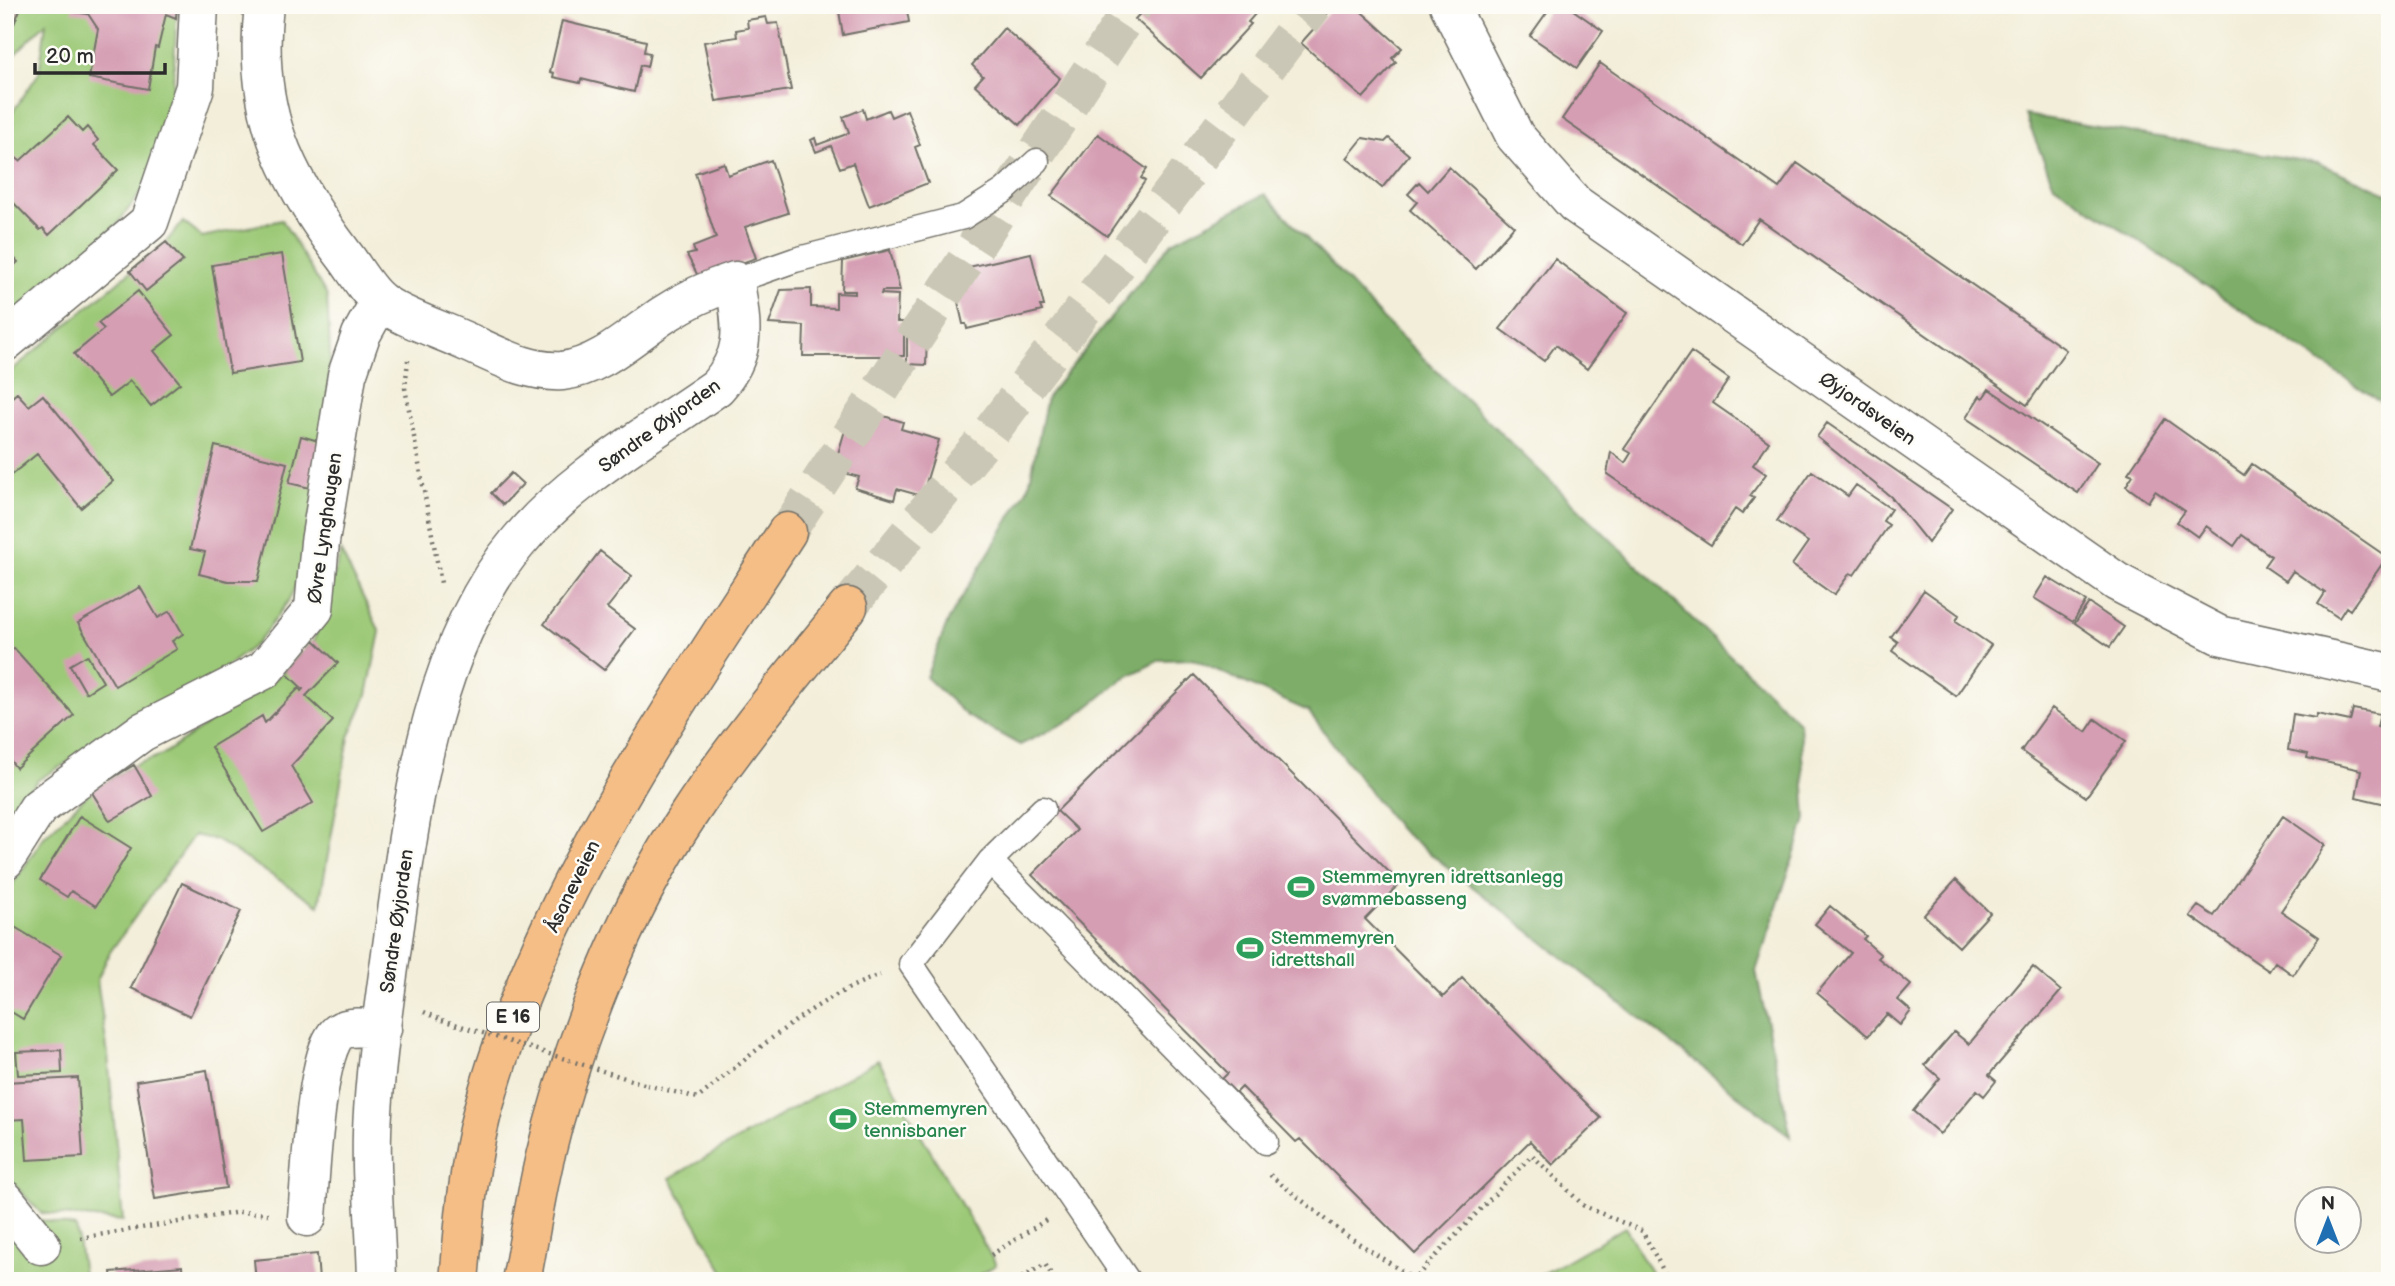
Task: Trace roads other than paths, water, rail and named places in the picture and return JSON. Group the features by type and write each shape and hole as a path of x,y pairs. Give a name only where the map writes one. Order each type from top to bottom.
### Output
{"highway":[{"name":"Åsaneveien","path":"459,1281 468,1191 481,1115 506,1034 567,891 630,774 787,532"},
{"path":"521,1281 544,1160 576,1047 634,913 688,815 755,722 848,607"}],"street":[{"path":"5,342 149,222 195,87 199,5"},
{"path":"264,5 260,40 262,80 271,124 285,163 310,210 380,301 518,365 545,371 565,370 605,355 683,302 735,281"},
{"name":"Øyjordsveien","path":"1449,5 1515,136 1576,204 2117,582 2219,635 2390,673"},
{"name":"Søndre Øyjorden","path":"377,1281 373,1114 382,1029 414,793 458,638 480,593 518,542 555,503 591,473 718,387 733,368 742,329 735,281"},
{"name":"Øvre Lynghaugen","path":"5,860 38,808 142,732 264,670 314,609 320,542 347,375 361,335 380,301"},
{"path":"307,1217 319,1081 332,1041 339,1032 352,1028 382,1029"},
{"path":"5,1200 41,1245"}],"lane":[{"path":"735,281 795,260 942,225 963,216 1004,191 1037,161"},
{"path":"1043,808 990,861 911,964 1128,1281"},
{"path":"990,861 1266,1142"}],"tunnel":[{"path":"787,532 1134,5"},
{"path":"848,607 987,437 1314,5"}],"place":[{"name":"Stemmemyren idrettsanlegg svømmebasseng","path":"1301,887"},
{"name":"Stemmemyren idrettshall","path":"1250,948"},
{"name":"Stemmemyren tennisbaner","path":"843,1119"}]}
